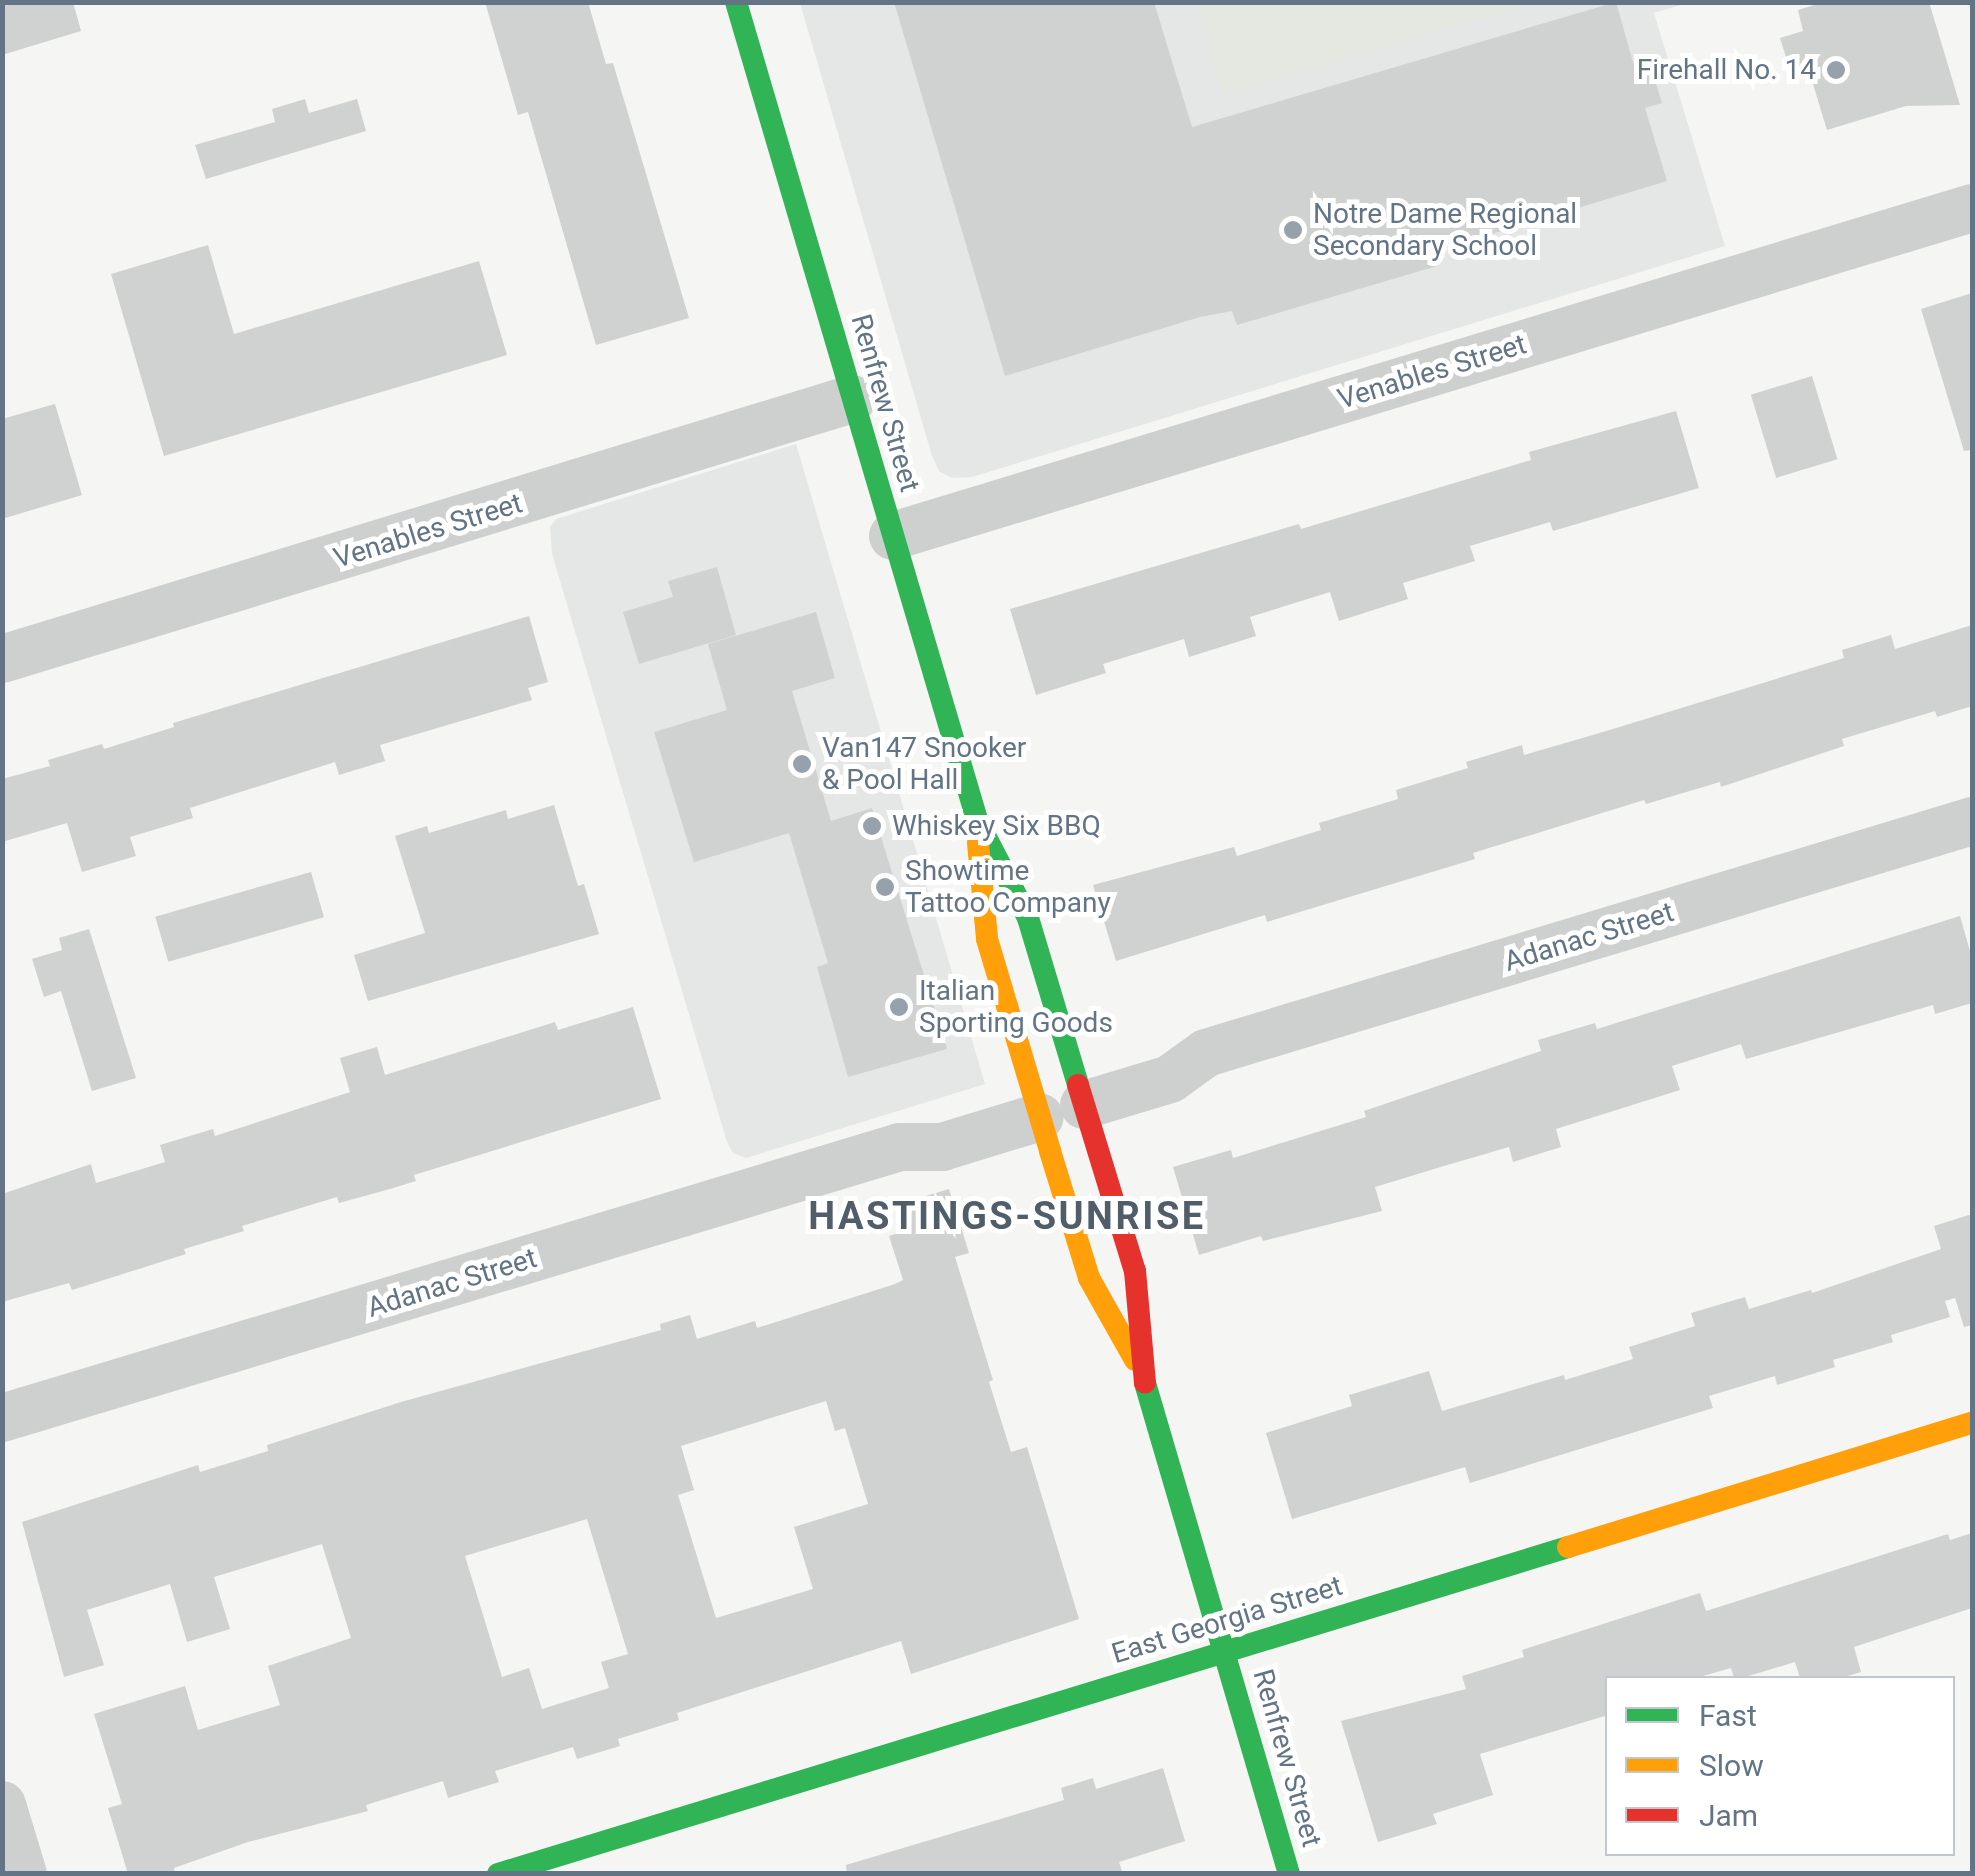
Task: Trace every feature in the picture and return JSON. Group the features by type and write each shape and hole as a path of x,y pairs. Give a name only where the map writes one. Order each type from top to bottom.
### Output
{"street":[{"name":"Renfrew Street","path":"736,2 976,820 1028,918 1089,1278 1142,1372"},
{"name":"Venables Street","path":"892,536 1972,208"},
{"name":"Venables Street","path":"2,659 852,400"},
{"name":"Renfrew Street","path":"976,820 986,938 1134,1271 1142,1372 1289,1874"},
{"name":"Adanac Street","path":"2,1418 900,1147 933,1124 1170,1079 1206,1053 1972,821"},
{"name":"East Georgia Street","path":"498,1874 1972,1423"},
{"path":"2,1805 23,1874"}],"shaded area":[{"path":"1195,2 1533,2 1533,3 1223,96"},
{"name":"Notre Dame Regional Secondary School","path":"800,3 1688,3 1654,13 1725,246 972,477 952,478 939,471 932,456"},
{"path":"796,444 985,1084 746,1158 733,1153 727,1142 552,554 550,527 556,519"}],"building":[{"path":"2,2 73,2 81,31 2,55"},
{"path":"485,2 588,2 606,64 613,63 689,318 596,345 528,112 518,115"},
{"path":"894,2 1154,2 1192,127 1616,2 1635,69 1650,64 1662,103 1645,108 1667,181 1432,252 1437,266 1237,325 1232,311 1200,317 1005,376"},
{"path":"1824,2 1929,2 1960,105 1906,106 1827,130 1809,71 1792,76 1780,38 1803,31 1798,10"},
{"path":"305,99 309,113 357,99 366,131 206,179 195,145 275,122 272,109"},
{"path":"208,245 234,334 479,261 507,355 164,456 111,274"},
{"path":"1972,293 1972,450 1964,451 1921,309"},
{"path":"1812,376 1837,459 1776,478 1751,395"},
{"path":"55,404 82,495 2,519 2,419"},
{"path":"1676,411 1699,488 1553,531 1550,522 1470,546 1475,561 1403,583 1408,599 1339,621 1330,592 1250,617 1256,636 1189,657 1184,639 1103,664 1106,673 1036,695 1010,609 1299,524 1301,529 1531,460 1529,452"},
{"path":"717,567 736,635 639,664 623,612 673,597 668,581"},
{"path":"816,612 835,678 792,691 831,821 872,808 947,1049 848,1077 817,967 828,963 789,833 694,862 654,732 727,710 708,644"},
{"path":"529,616 548,682 528,688 532,700 380,745 385,761 339,775 335,762 190,808 193,818 130,837 136,856 82,872 67,823 2,842 2,779 50,766 48,760 102,744 104,749 174,727 173,723"},
{"path":"1972,625 1972,706 1937,717 1935,711 1842,739 1844,746 1721,787 1720,782 1646,804 1644,800 1473,853 1475,859 1267,922 1265,915 1116,961 1093,885 1234,847 1237,856 1321,830 1319,823 1398,799 1396,790 1468,768 1466,762 1522,745 1524,755 1603,732 1844,658 1842,650 1891,635 1895,649"},
{"path":"554,805 578,886 584,884 599,934 368,1001 354,955 425,933 395,836 427,826 429,833 506,810 508,819"},
{"path":"311,872 324,917 168,962 155,917"},
{"path":"1960,916 1972,958 1972,1003 1935,1014 1933,1005 1746,1059 1741,1044 1672,1066 1680,1090 1556,1129 1561,1147 1513,1162 1509,1147 1444,1166 1375,1187 1382,1211 1263,1241 1261,1236 1199,1255 1173,1167 1231,1150 1233,1158 1366,1117 1364,1111 1541,1051 1538,1040 1595,1023 1597,1029"},
{"path":"89,929 136,1078 92,1091 61,991 44,997 32,959 62,950 59,938"},
{"path":"633,1007 661,1099 414,1175 416,1181 390,1189 339,1203 337,1197 242,1226 244,1231 184,1249 186,1254 72,1290 69,1283 2,1302 2,1194 91,1164 96,1183 165,1162 160,1145 213,1129 215,1136 350,1092 340,1058 377,1047 385,1075 555,1022 558,1030"},
{"path":"949,1189 969,1253 955,1257 993,1380 989,1382 1011,1452 1027,1447 1079,1619 911,1674 901,1641 677,1713 679,1720 618,1739 620,1746 577,1759 573,1747 495,1771 499,1782 448,1798 443,1781 366,1805 368,1811 248,1842 174,1868 175,1874 128,1874 108,1808 122,1804 94,1714 185,1686 198,1730 280,1705 268,1666 351,1638 322,1544 214,1577 230,1629 187,1642 170,1584 87,1610 104,1665 64,1677 22,1522 198,1465 200,1472 268,1451 267,1445 401,1402 661,1330 660,1324 690,1315 697,1339 755,1321 757,1328 895,1284 903,1280 889,1236 905,1231 901,1216 912,1212 909,1201","holes":["826,1401 835,1431 845,1428 868,1504 794,1527 813,1589 716,1618 678,1495 694,1490 681,1446","587,1519 628,1654 601,1662 609,1688 542,1709 529,1668 502,1677 465,1556"]},
{"path":"1972,1214 1972,1325 1964,1327 1955,1298 1945,1301 1950,1317 1891,1335 1893,1342 1833,1360 1835,1367 1777,1385 1775,1376 1709,1396 1713,1408 1470,1483 1465,1467 1292,1519 1266,1433 1352,1406 1349,1395 1429,1371 1442,1411 1564,1375 1565,1380 1633,1359 1629,1347 1695,1326 1691,1313 1745,1297 1749,1309 1811,1290 1812,1293 1941,1249 1934,1226"},
{"path":"1972,1533 1972,1608 1854,1647 1861,1672 1848,1676 1799,1676 1795,1662 1749,1676 1733,1676 1731,1668 1703,1676 1605,1676 1605,1716 1480,1754 1493,1795 1433,1814 1437,1824 1378,1842 1341,1721 1466,1689 1462,1676 1524,1657 1522,1650 1700,1593 1706,1611 1948,1534 1950,1540"},
{"path":"1163,1768 1185,1841 1119,1862 1123,1874 847,1874 846,1865 1064,1800 1061,1788 1093,1778 1096,1789"}],"traffic: fast":[{"path":"736,2 977,820 1028,918 1078,1085"},
{"path":"1145,1383 1289,1874"},
{"path":"498,1874 1568,1547"}],"traffic: slow":[{"path":"978,843 987,939 1050,1151 1089,1278 1135,1360"},
{"path":"1568,1547 1972,1423"}],"traffic: jam":[{"path":"1078,1085 1135,1271 1145,1383"}],"place":[{"name":"Firehall No. 14","path":"1836,70"},
{"name":"Notre Dame Regional Secondary School","path":"1293,230"},
{"name":"Van147 Snooker & Pool Hall","path":"802,764"},
{"name":"Whiskey Six BBQ","path":"872,826"},
{"name":"Showtime Tattoo Company","path":"885,887"},
{"name":"Italian Sporting Goods","path":"899,1007"}],"district":[{"name":"HASTINGS-SUNRISE","path":"1007,1217"}]}
